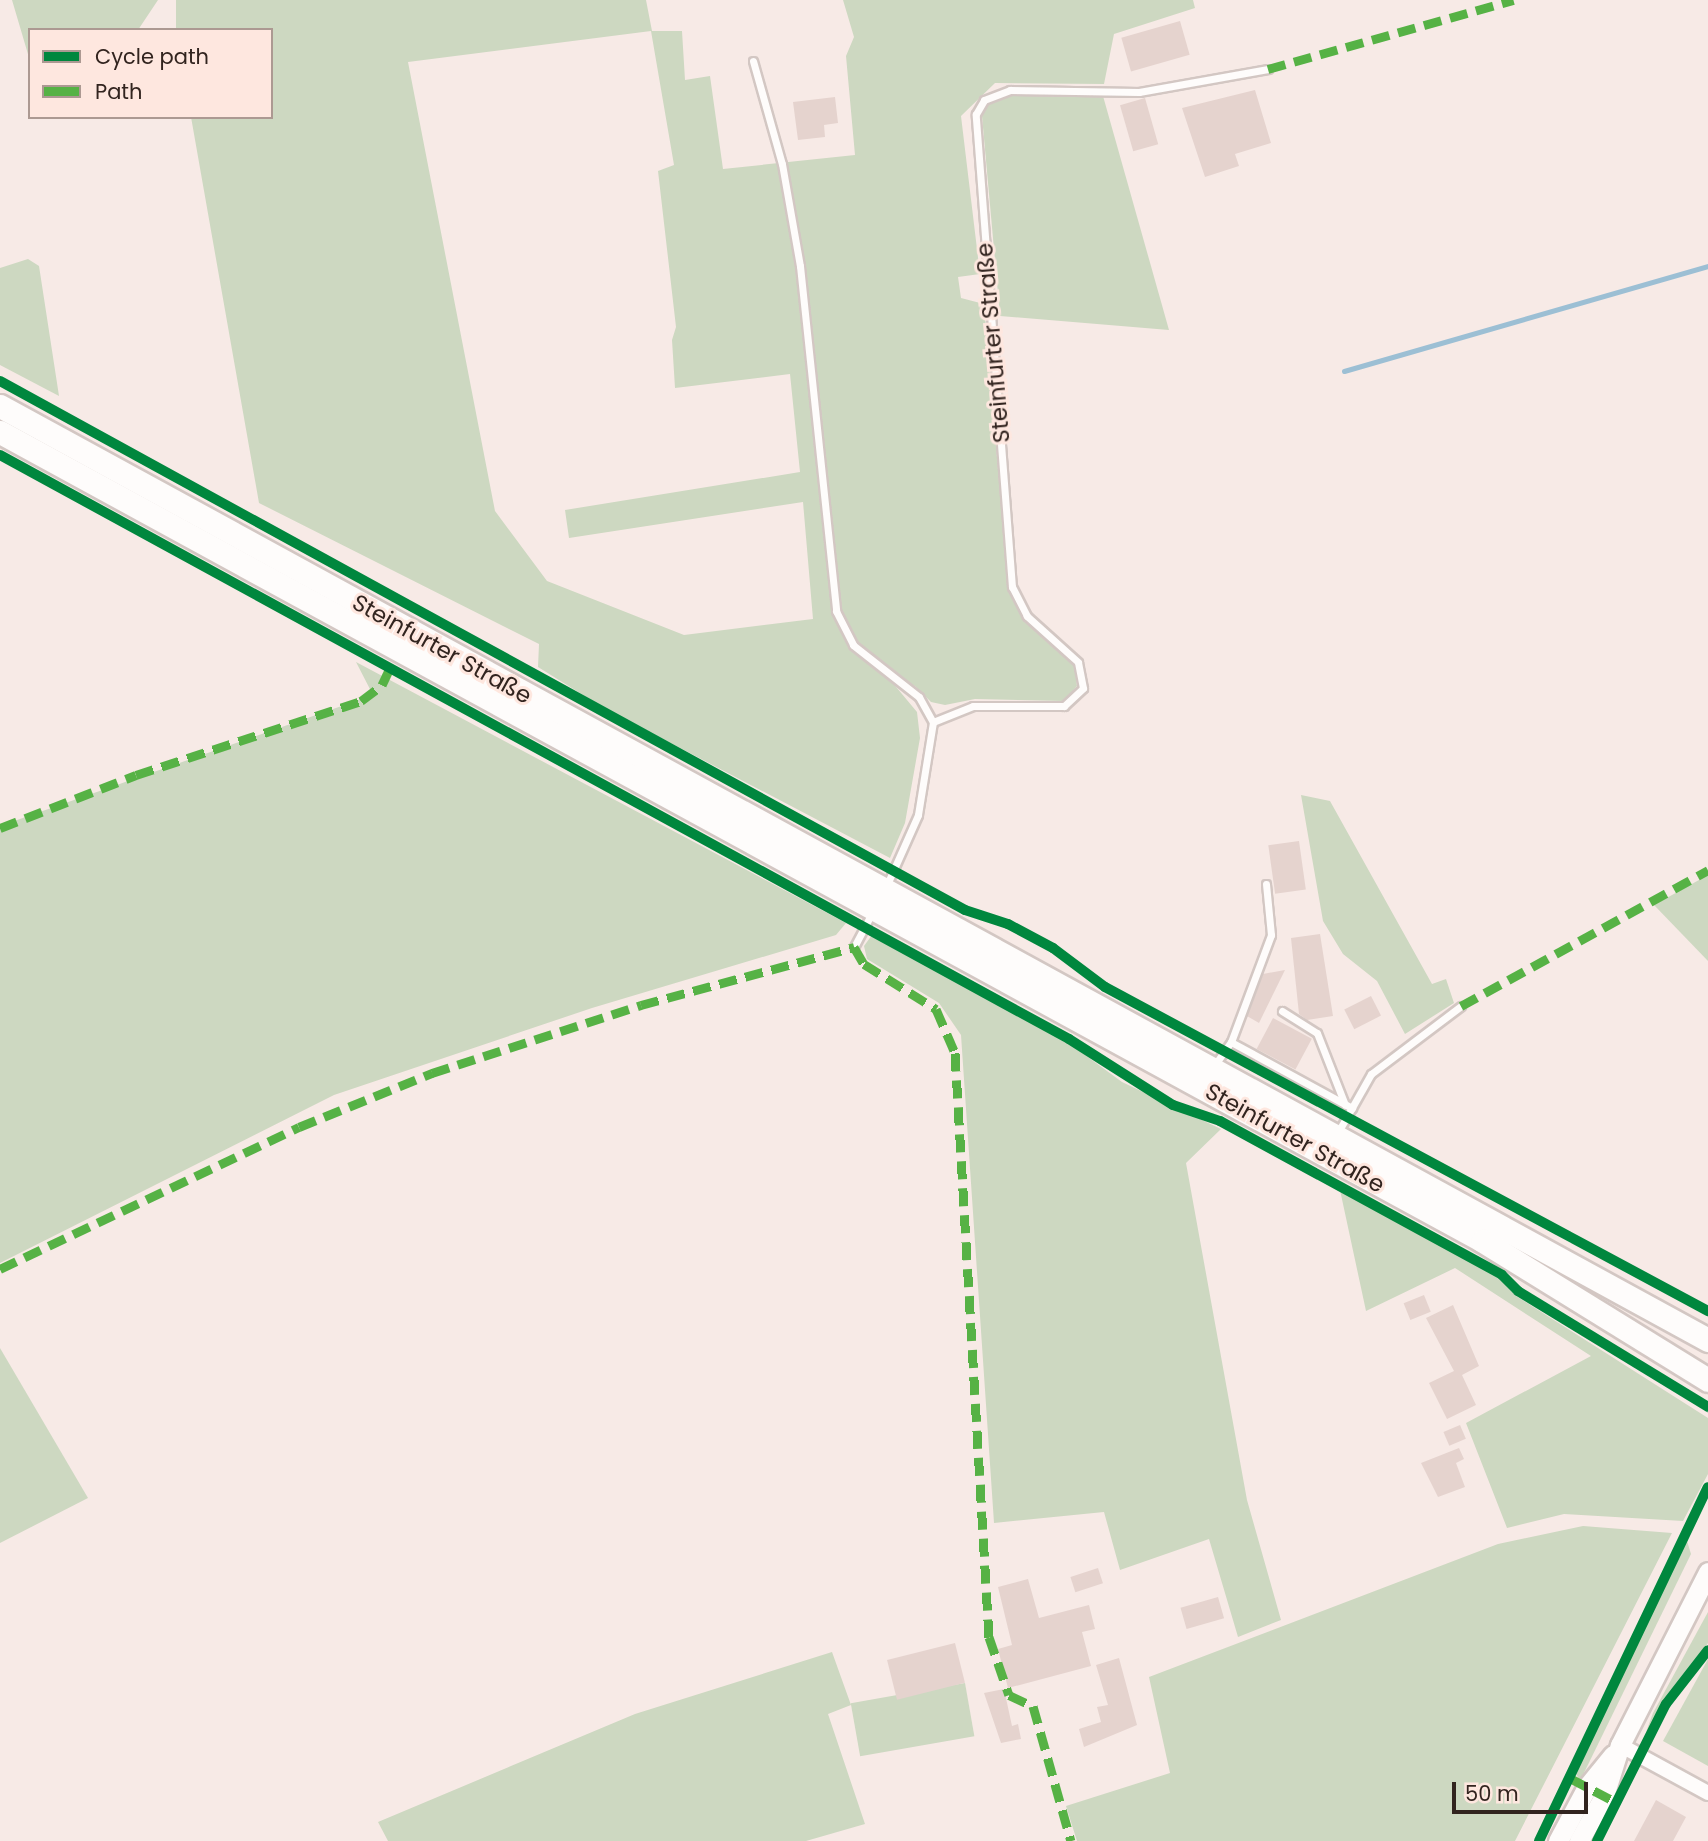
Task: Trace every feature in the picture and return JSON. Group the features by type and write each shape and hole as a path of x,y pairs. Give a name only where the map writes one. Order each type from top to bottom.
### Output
{"main road":[{"name":"Steinfurter Straße","path":"0,406 880,899 1483,1241 1708,1380"},
{"name":"Steinfurter Straße","path":"0,432 880,899 1212,1070 1708,1340"},
{"path":"1580,1841 1604,1796 1620,1745 1708,1572"},
{"path":"1558,1841 1587,1787 1620,1745"}],"street":[{"path":"1620,1745 1708,1793"}],"lane":[{"path":"753,61 782,164 800,266 818,399 836,611 853,645 919,697 933,722 918,815 880,899 854,947"},
{"name":"Steinfurter Straße","path":"933,722 973,706 1064,706 1083,688 1078,662 1027,616 1012,587 976,114 984,100 1010,90 1139,92 1268,69"},
{"path":"1212,1070 1231,1041 1271,934 1266,884"},
{"name":"Steinfurter Straße","path":"1335,1138 1349,1106 1371,1073 1461,1006"},
{"path":"1282,1011 1317,1033 1349,1106"},
{"path":"1231,1041 1349,1106"}],"green space":[{"path":"12,0 158,0 139,28 28,28 28,54"},
{"path":"176,0 646,0 652,31 682,31 685,80 710,76 723,169 855,155 846,56 854,37 843,0 1193,0 1195,8 1114,34 1104,84 995,83 961,116 980,274 958,277 961,298 984,304 1008,588 1025,618 1074,664 1077,686 1064,701 975,699 945,705 931,702 915,686 892,682 917,712 920,738 905,823 890,858 604,708 538,667 539,644 259,503 191,119 273,119 273,28 176,28","holes":["651,31 674,165 658,171 676,327 672,340 675,388 790,374 800,472 565,510 569,538 803,502 813,619 684,635 547,581 495,511 408,62"]},
{"path":"1007,95 1103,96 1169,330 1000,316 982,116 988,104"},
{"path":"28,259 39,266 59,396 0,365 0,268"},
{"path":"356,662 846,923 836,935 592,1008 334,1095 0,1263 0,826 373,695"},
{"path":"1301,795 1330,801 1432,984 1446,979 1454,1003 1405,1034 1377,981 1343,954 1323,921"},
{"path":"1708,875 1708,961 1654,905"},
{"path":"872,935 1066,1041 1122,1082 1221,1129 1186,1163 1247,1500 1281,1620 1238,1637 1209,1539 1120,1570 1104,1512 994,1523 961,1035 939,1003 867,959 864,946"},
{"path":"1340,1190 1498,1277 1516,1296 1708,1418 1708,1474 1683,1521 1564,1514 1507,1528 1466,1423 1591,1356 1455,1268 1366,1311"},
{"path":"0,1348 88,1498 0,1543"},
{"path":"1583,1526 1672,1533 1515,1841 1077,1841 1066,1806 1170,1773 1149,1677 1498,1544"},
{"path":"1687,1541 1691,1554 1580,1781 1575,1772"},
{"path":"1708,1612 1708,1643 1646,1732 1653,1713"},
{"path":"832,1652 851,1705 828,1714 865,1824 806,1841 388,1841 378,1822 635,1714"},
{"path":"1708,1659 1708,1766 1663,1741"},
{"path":"965,1683 974,1736 860,1756 851,1703"}],"building":[{"path":"1180,21 1190,55 1131,71 1121,38"},
{"path":"1255,90 1271,143 1235,154 1239,166 1205,177 1182,108"},
{"path":"835,97 838,123 824,125 825,137 798,140 793,102"},
{"path":"1145,98 1158,144 1133,151 1120,105"},
{"path":"1299,841 1306,890 1275,894 1268,845"},
{"path":"1320,934 1333,1016 1307,1020 1299,1014 1291,938"},
{"path":"1285,970 1259,1023 1247,1016 1263,974"},
{"path":"1371,996 1381,1016 1354,1029 1344,1010"},
{"path":"1273,1018 1312,1039 1295,1070 1257,1049"},
{"path":"1424,1295 1431,1312 1410,1320 1404,1303"},
{"path":"1453,1305 1479,1366 1462,1375 1476,1405 1447,1419 1429,1383 1454,1371 1426,1318"},
{"path":"1460,1425 1466,1439 1449,1446 1443,1432"},
{"path":"1459,1448 1464,1459 1456,1463 1465,1487 1438,1497 1421,1463"},
{"path":"1098,1568 1103,1583 1075,1592 1070,1577"},
{"path":"1028,1579 1039,1618 1089,1605 1095,1629 1082,1632 1091,1666 1008,1688 998,1649 1012,1645 998,1587"},
{"path":"1218,1597 1224,1618 1187,1629 1181,1608"},
{"path":"955,1643 965,1683 897,1700 887,1660"},
{"path":"1119,1658 1137,1725 1084,1747 1079,1729 1101,1722 1097,1707 1108,1705 1096,1665"},
{"path":"1004,1689 1012,1726 1018,1724 1021,1739 1001,1743 984,1693"},
{"path":"1656,1800 1686,1817 1673,1841 1634,1841"}],"waterway":[{"path":"1344,371 1708,266"}],"marked path":[{"path":"1268,69 1514,0"},
{"path":"0,828 136,775 361,701 382,685 390,668"},
{"path":"1461,1006 1708,870"},
{"path":"0,1269 299,1127 432,1073 641,1005 854,947 864,964 936,1009 955,1053 989,1637 1009,1695 1033,1706 1071,1841"},
{"path":"1570,1778 1614,1801"}],"cycle path":[{"path":"0,381 965,910 1008,924 1053,948 1105,987 1708,1311"},
{"path":"0,455 1069,1039 1173,1105 1220,1121 1502,1275 1518,1291 1708,1407"},
{"path":"1539,1841 1708,1487"},
{"path":"1597,1841 1666,1704 1708,1650"}]}
